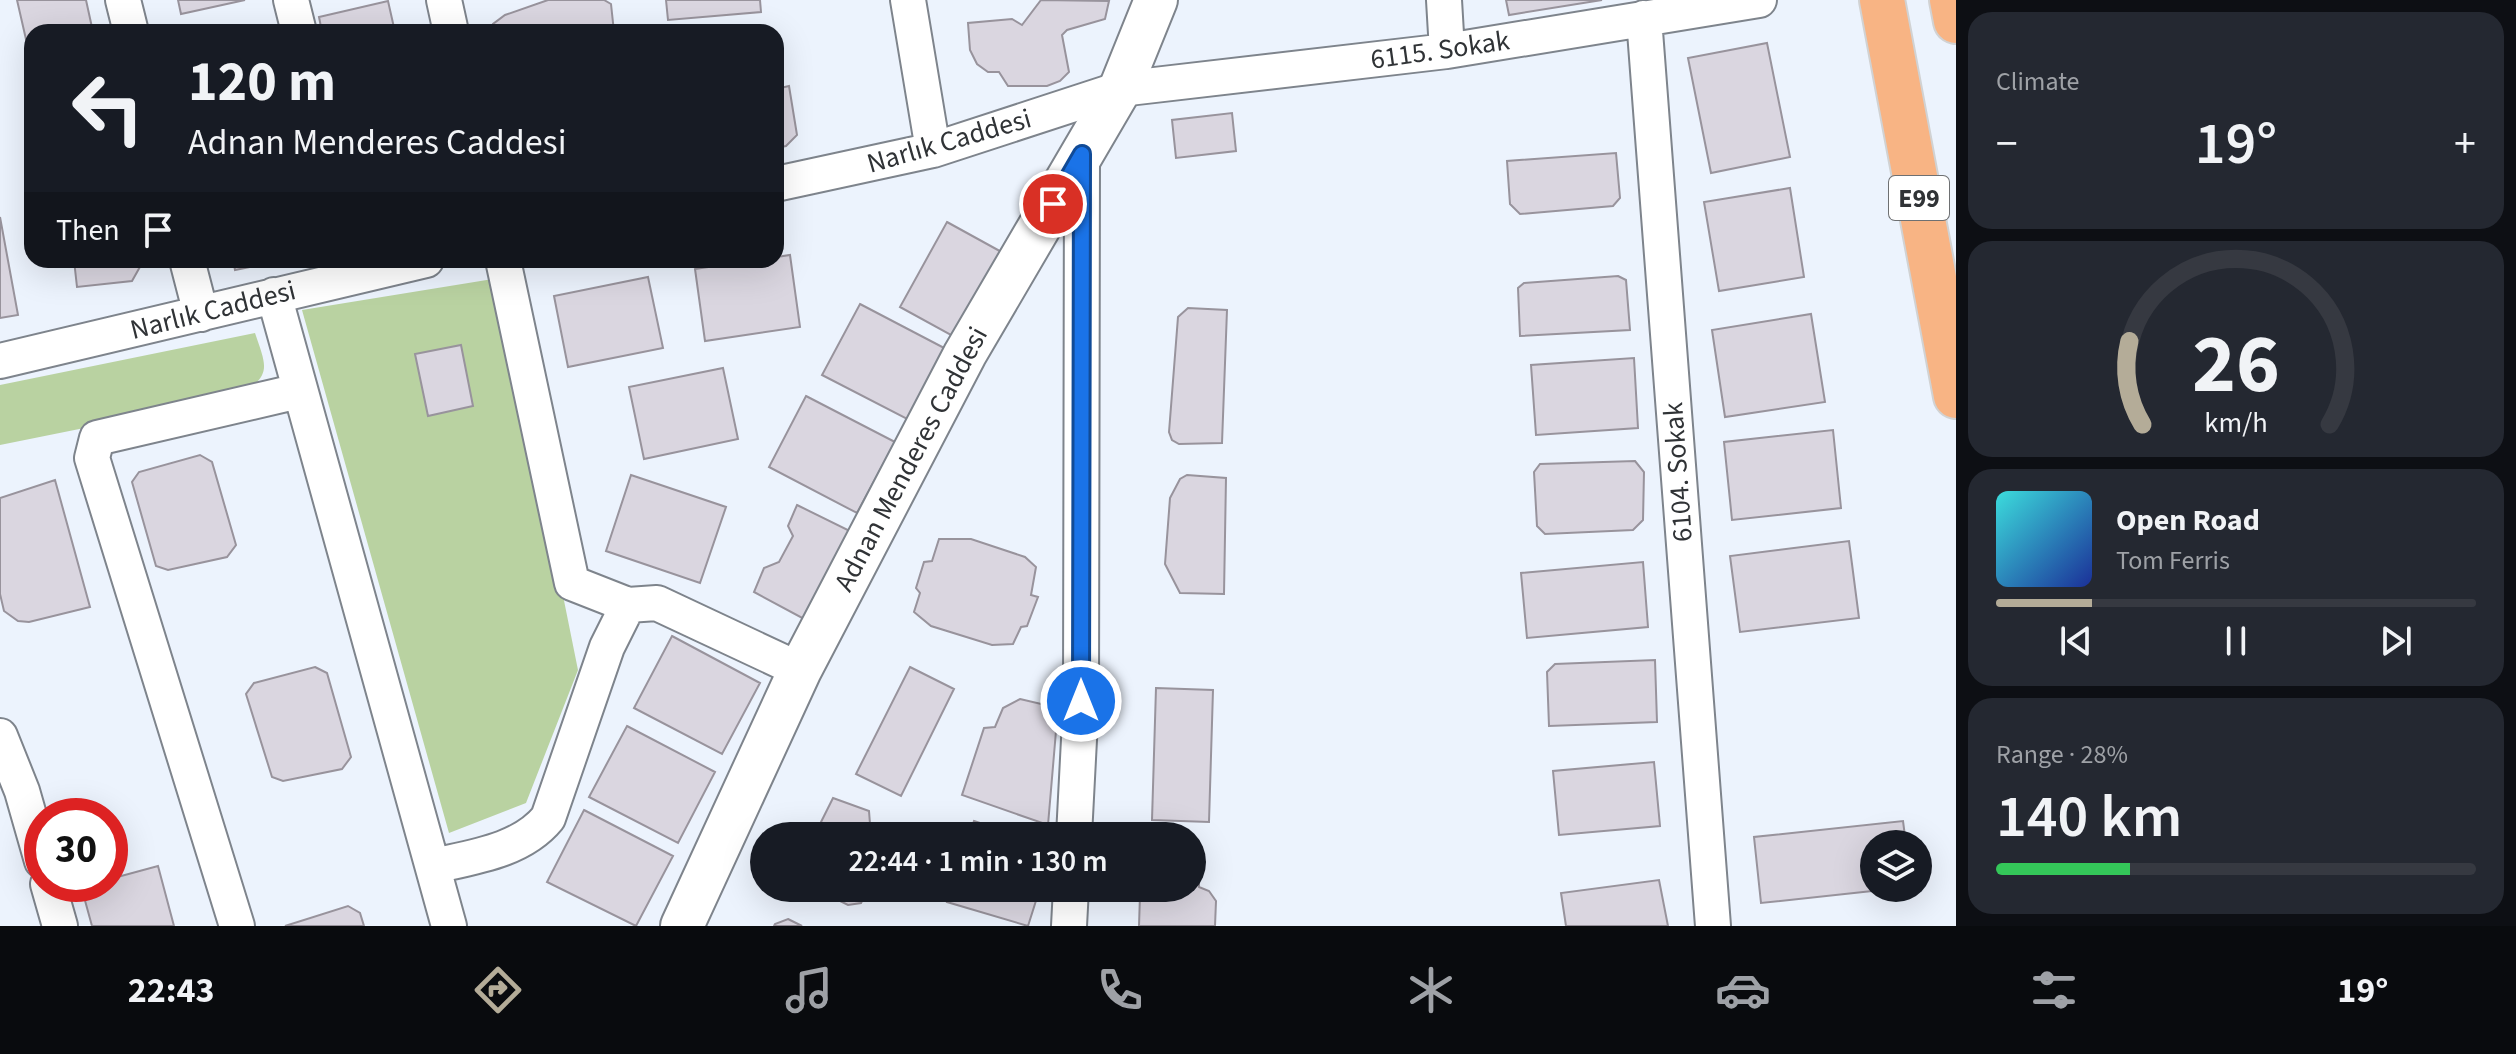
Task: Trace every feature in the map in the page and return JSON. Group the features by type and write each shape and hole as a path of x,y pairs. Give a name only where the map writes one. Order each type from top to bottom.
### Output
{"highway":[{"name":"E99","path":"1882,0 1956,396"},
{"path":"1952,0 1956,21"}],"street":[{"path":"123,0 129,24"},
{"path":"291,0 297,24"},
{"path":"444,0 449,24"},
{"path":"908,0 933,150"},
{"name":"Adnan Menderes Caddesi","path":"682,926 800,670 965,354 1120,89 1156,0"},
{"path":"1444,0 1447,51"},
{"name":"6115. Sokak","path":"1120,89 1447,51 1759,0"},
{"name":"6104. Sokak","path":"1644,18 1713,926"},
{"name":"Narlık Caddesi","path":"784,182 933,150 1120,89"},
{"path":"1075,822 1081,701 1082,154"},
{"path":"189,268 201,314"},
{"name":"Narlık Caddesi","path":"0,361 274,295 350,268"},
{"path":"505,268 572,583 628,605 657,603 800,670"},
{"path":"274,295 449,926"},
{"path":"237,926 92,458 97,438 299,391"},
{"path":"433,866 487,853 533,835 548,818 607,647 628,605"},
{"path":"0,736 11,796 24,823"},
{"path":"53,902 60,926"},
{"path":"1069,926 1070,902"}],"green space":[{"path":"499,278 578,670 526,803 449,833 302,310"},
{"path":"255,333 264,370 257,383 238,397 0,445 0,385"}],"building":[{"path":"17,0 86,0 91,24 24,24 24,31"},
{"path":"178,0 245,0 181,14"},
{"path":"548,0 604,0 611,4 613,24 493,24 505,15"},
{"path":"666,0 760,0 761,12 668,20"},
{"path":"1041,0 1109,1 1105,19 1067,30 1062,35 1069,72 1060,81 1047,86 1008,86 999,72 988,72 977,64 970,50 968,23 1012,19 1022,25"},
{"path":"1506,0 1602,0 1509,15"},
{"path":"388,1 393,24 320,24 319,17"},
{"path":"1767,43 1790,157 1711,173 1688,58"},
{"path":"789,86 797,135 784,146 784,87"},
{"path":"1232,113 1236,151 1176,158 1172,120"},
{"path":"1616,153 1620,198 1613,206 1520,214 1510,204 1507,161"},
{"path":"1790,188 1804,277 1719,291 1704,202"},
{"path":"0,217 18,315 0,318"},
{"path":"947,222 1007,255 960,340 900,307"},
{"path":"790,255 800,327 705,341 695,269 784,268 784,256"},
{"path":"75,268 139,268 132,281 77,287"},
{"path":"1618,276 1626,280 1630,330 1520,336 1518,288 1524,283"},
{"path":"648,277 663,348 568,367 554,296"},
{"path":"860,304 948,350 911,421 822,375"},
{"path":"1188,308 1227,310 1222,443 1179,444 1172,440 1169,432 1178,317"},
{"path":"1811,314 1825,402 1725,417 1712,330"},
{"path":"461,345 473,406 428,416 415,354"},
{"path":"1634,358 1638,428 1536,435 1531,365"},
{"path":"723,368 738,439 644,459 629,387"},
{"path":"806,396 895,442 857,513 769,467"},
{"path":"1833,430 1841,508 1732,520 1724,442"},
{"path":"200,455 212,462 236,545 227,557 168,570 156,566 132,482 139,472"},
{"path":"1635,461 1644,472 1643,520 1633,530 1545,534 1537,526 1534,472 1540,464"},
{"path":"631,475 726,507 700,583 606,551"},
{"path":"1187,475 1226,478 1224,594 1180,593 1165,564 1170,498 1180,479"},
{"path":"55,480 90,607 29,622 18,621 4,611 0,594 0,498"},
{"path":"797,505 864,538 821,628 754,592 764,568 779,562 793,536 788,526"},
{"path":"939,539 971,539 1025,557 1036,567 1031,595 1038,597 1027,626 1021,627 1013,644 992,645 931,626 914,612 920,593 916,588 924,562 932,561"},
{"path":"1849,541 1859,618 1740,632 1730,556"},
{"path":"1643,562 1648,627 1527,638 1521,573"},
{"path":"672,636 760,683 722,754 634,708"},
{"path":"1655,660 1657,722 1549,726 1547,672 1555,664"},
{"path":"315,667 327,673 351,757 342,769 283,781 272,777 246,694 254,683"},
{"path":"910,667 954,689 901,796 856,774"},
{"path":"1156,688 1213,690 1209,822 1152,820"},
{"path":"1020,699 1050,706 1056,731 1048,822 1039,822 962,795 984,728 995,727 1003,708"},
{"path":"627,726 715,772 678,843 589,797"},
{"path":"1654,762 1660,826 1559,835 1553,771"},
{"path":"833,798 869,811 870,822 821,822"},
{"path":"584,810 673,856 636,926 547,882"},
{"path":"1903,821 1904,830 1860,830 1860,892 1761,903 1754,837"},
{"path":"158,866 174,926 92,926 85,902 128,902 128,874"},
{"path":"1659,880 1668,926 1566,926 1561,893"},
{"path":"1206,890 1216,901 1215,926 1139,926 1140,902 1206,902"},
{"path":"947,902 1036,902 1028,926"},
{"path":"348,906 360,913 364,926 285,926"},
{"path":"788,919 802,926 774,926 775,924"}],"route":[{"path":"1053,204 1082,154 1081,701"}]}
